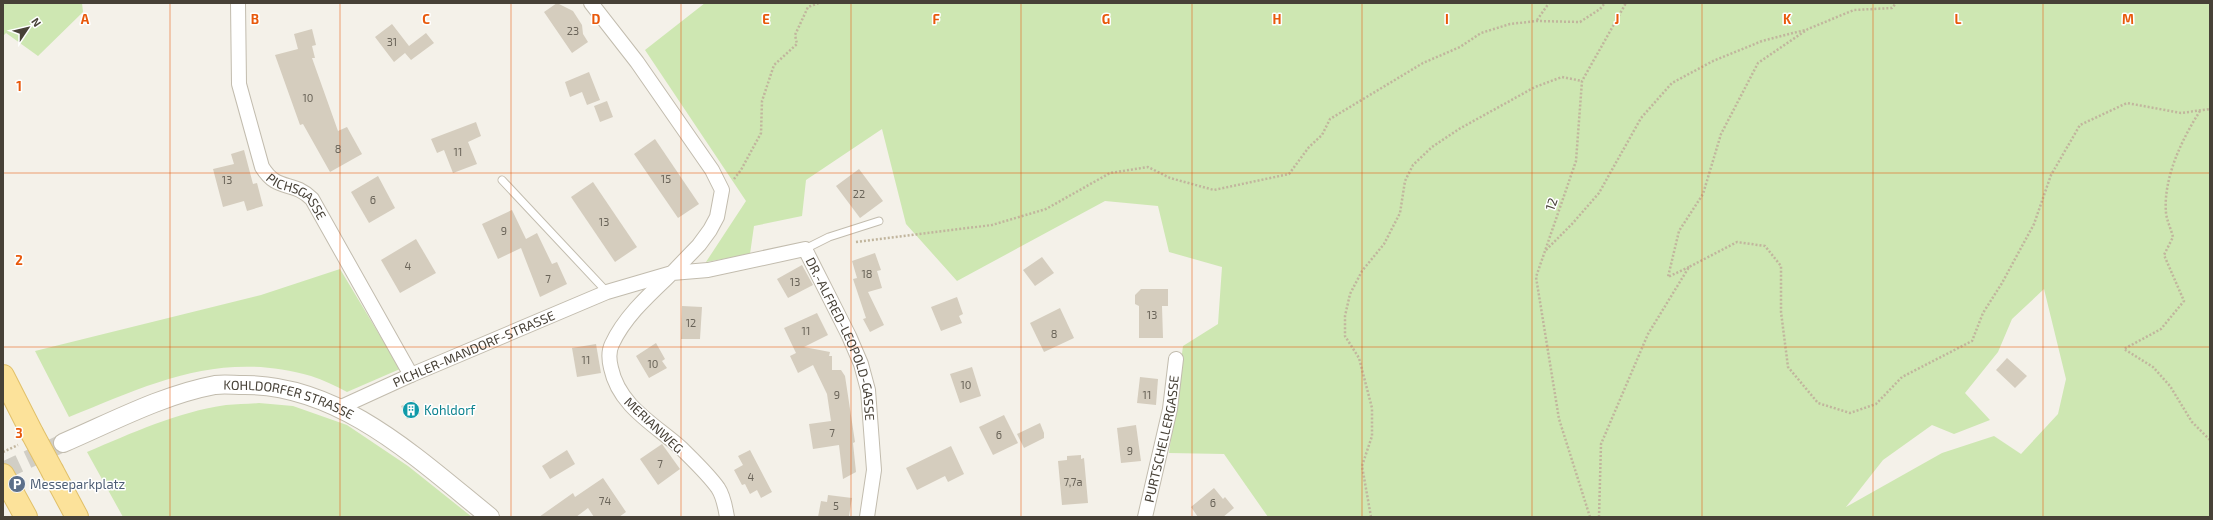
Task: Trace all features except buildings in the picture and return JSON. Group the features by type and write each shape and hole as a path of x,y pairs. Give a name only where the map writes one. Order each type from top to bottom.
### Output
{"main road":[{"path":"3,376 77,517"},
{"path":"7,483 26,517"}],"street":[{"name":"PICHSGASSE","path":"238,3 239,84 262,167 268,177 277,183 297,187 312,199 411,375"},
{"path":"591,3 637,62 693,140 712,170 722,190"},
{"name":"PICHLER-MANDORF-STRASSE","path":"341,407 411,375 607,292 672,273 700,245 710,230 717,216 722,190"},
{"name":"DR.-ALFRED-LEOPOLD-GASSE","path":"672,273 708,270 805,249 849,336 868,390 874,470 867,517"},
{"name":"MERIANWEG","path":"672,273 627,320 611,345 609,359 613,378 624,399 635,411 681,448 718,488 724,498 727,517"},
{"name":"PURTSCHELLERGASSE","path":"1145,517 1170,409 1176,359"},
{"name":"KOHLDORFER STRASSE","path":"63,443 175,396 217,385 268,384 298,392 341,407 385,435 490,517"}],"lane":[{"path":"502,180 607,292"},
{"path":"805,249 829,237 879,221"}],"path":[{"path":"722,190 741,170 761,133 762,101 774,65 797,44 795,35 808,7 819,3"},
{"path":"1537,21 1549,3"},
{"path":"852,243 992,225 1046,209 1110,173 1148,167 1170,178 1214,190 1289,174 1309,146 1322,135 1330,119 1423,63 1460,47 1481,33 1510,24 1537,21 1580,22 1600,9 1605,3"},
{"name":"12","path":"1590,517 1559,419 1536,277 1576,161 1582,81 1626,3"},
{"path":"1545,250 1572,224 1599,193 1641,118 1672,84 1713,61 1762,41 1808,29 1854,10 1892,8 1896,3"},
{"path":"1808,29 1758,63 1721,134 1703,194 1679,231 1668,277 1737,242 1765,246 1781,266 1781,312 1788,367 1818,403 1850,413 1876,404 1902,377 1972,341 1983,313 2002,283 2034,224 2051,175 2080,125 2127,103 2181,113 2210,109"},
{"path":"1371,517 1362,466 1372,436 1372,408 1359,358 1346,336 1345,316 1350,294 1362,271 1384,244 1400,213 1405,181 1413,165 1432,147 1459,129 1535,87 1562,77 1582,81"},
{"path":"2201,110 2185,134 2170,176 2166,212 2173,237 2164,255 2184,301 2161,329 2124,349 2153,367 2170,386 2192,422 2210,440"},
{"path":"1599,517 1600,444 1648,334 1689,266"}],"green space":[{"path":"3,3 82,3 83,12 38,56 6,33 3,36"},
{"path":"705,3 2210,3 2210,517 1268,517 1224,454 1169,453 1183,346 1218,324 1222,267 1169,252 1158,206 1105,201 957,281 906,224 882,129 806,180 802,216 754,226 750,254 706,262 746,201 645,50","holes":["2044,289 2066,379 2058,414 2021,454 1994,436 1942,453 1846,507 1883,460 1932,425 1954,434 1990,420 1965,393 1998,352 2012,319"]},
{"path":"340,269 400,369 347,392 311,376 278,369 246,367 216,369 187,374 158,382 69,417 35,351 261,295"},
{"path":"259,403 293,406 347,425 408,466 472,517 123,517 87,452 172,418 208,408 226,405"}],"tunnel":[{"path":"3,471 63,443"}],"place":[{"name":"Kohldorf","path":"411,410"},
{"name":"Messeparkplatz","path":"17,484"}]}
